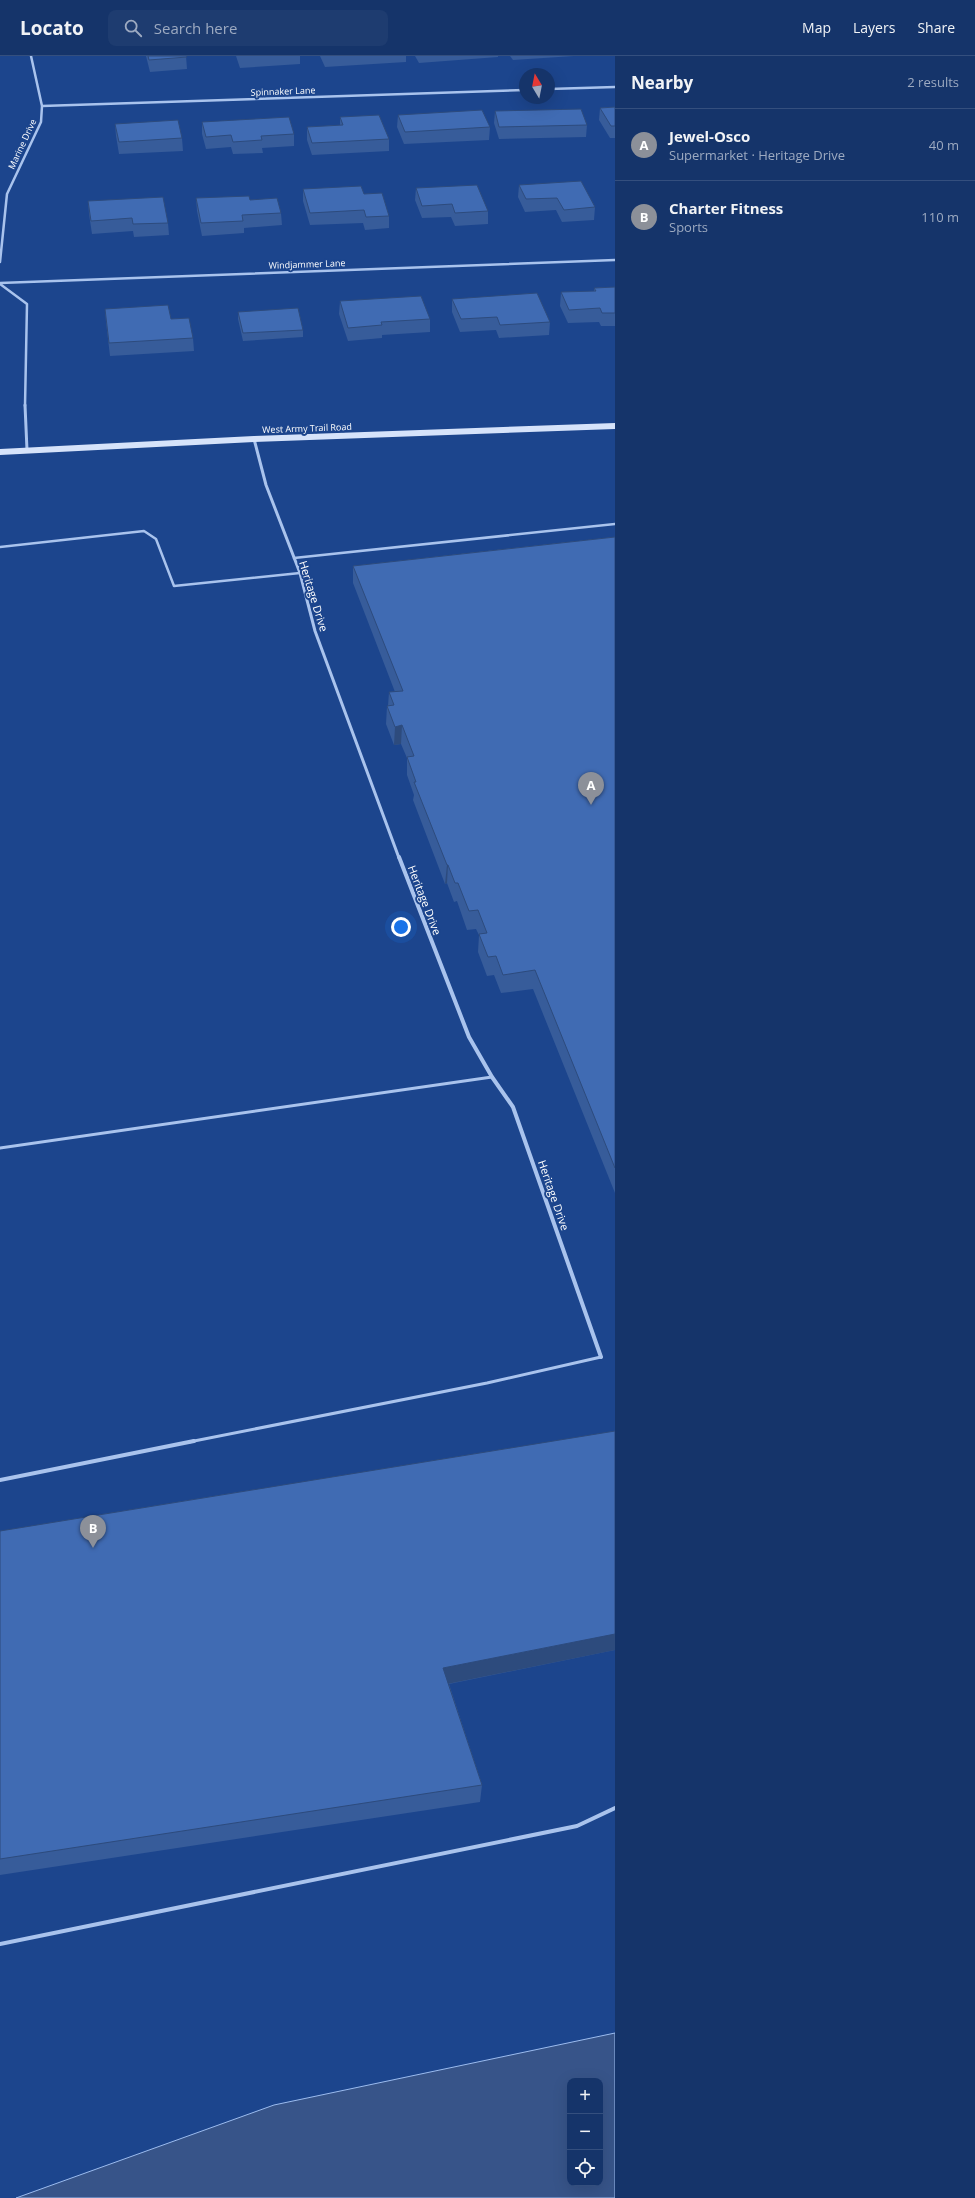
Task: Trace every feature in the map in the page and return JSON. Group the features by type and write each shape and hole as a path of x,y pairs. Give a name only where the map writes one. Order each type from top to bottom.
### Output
{"main road":[{"name":"West Army Trail Road","path":"0,452 254,439 615,426"}],"street":[{"name":"Marine Drive","path":"0,262 7,194 41,122 42,106 31,56"},
{"path":"555,89 615,87"},
{"name":"Spinnaker Lane","path":"42,106 519,90"},
{"name":"Windjammer Lane","path":"0,284 615,260"},
{"path":"0,284 27,304 25,402 26,450"},
{"name":"Heritage Drive","path":"254,439 266,485 300,573 315,632 413,897 469,1037 492,1077 513,1106 601,1357"}],"lane":[{"path":"294,558 615,524"},
{"path":"0,547 144,531 156,539 174,586 300,573"},
{"path":"0,1148 492,1077"},
{"path":"0,1480 487,1384 601,1357"},
{"path":"0,1944 577,1826 615,1808"}],"water":[{"path":"615,2033 615,2198 16,2198 274,2105"}],"building":[{"path":"148,56 186,56 187,57 149,60"},
{"path":"615,107 615,126 611,126 600,108"},
{"path":"581,109 587,125 499,127 495,111"},
{"path":"482,110 490,127 405,132 398,115"},
{"path":"379,115 389,139 312,143 307,127 343,125 340,117"},
{"path":"289,117 294,134 261,136 262,140 233,142 231,135 206,137 202,122"},
{"path":"178,120 182,138 119,142 115,124"},
{"path":"581,181 595,207 564,210 557,198 526,199 519,185"},
{"path":"477,185 488,211 455,213 452,204 422,206 416,188"},
{"path":"361,186 364,194 382,193 389,216 366,217 364,210 310,213 303,189"},
{"path":"249,196 250,200 277,198 281,213 242,215 243,221 201,223 196,198"},
{"path":"163,197 168,223 133,224 132,218 91,221 88,201"},
{"path":"615,287 615,313 602,313 600,308 569,310 561,292 596,291 594,288"},
{"path":"537,293 550,322 500,325 497,317 461,319 452,299"},
{"path":"421,296 430,319 381,322 382,325 348,328 340,301"},
{"path":"168,305 171,319 189,318 193,338 109,343 105,309"},
{"path":"298,308 303,330 243,333 238,312"},
{"path":"615,537 615,1168 535,970 503,975 496,956 488,957 479,934 487,933 478,910 469,911 458,883 455,883 447,865 414,782 416,782 407,757 414,756 402,725 395,727 387,706 394,705 389,692 403,691 353,566"},
{"path":"615,1431 615,1634 443,1668 482,1785 0,1859 0,1531"}],"place":[{"name":"Jewel-Osco","path":"591,805"},
{"name":"Charter Fitness","path":"93,1548"}]}
